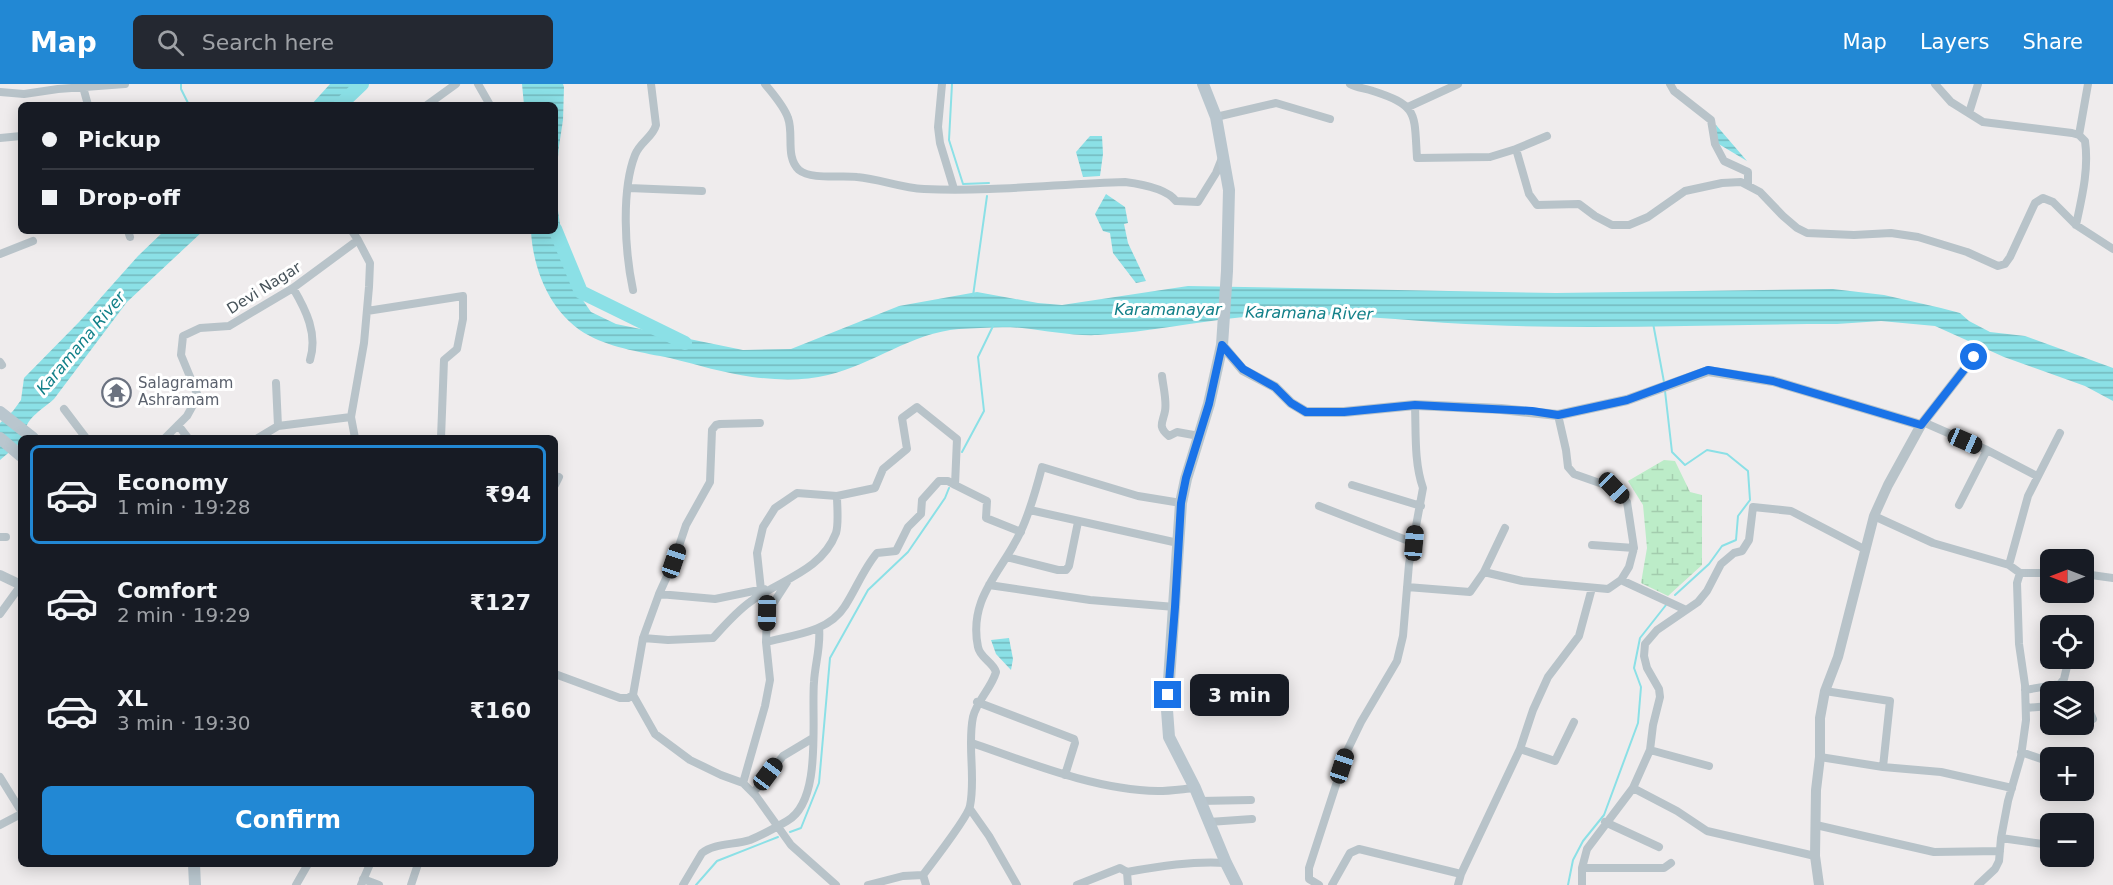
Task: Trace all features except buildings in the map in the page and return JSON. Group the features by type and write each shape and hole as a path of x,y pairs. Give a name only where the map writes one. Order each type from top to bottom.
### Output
{"main road":[{"path":"1203,84 1216,117 1229,190 1227,271 1222,345 1209,404 1186,478 1181,503 1167,710 1169,737 1195,788 1237,885"},
{"path":"0,412 29,435"},
{"path":"0,438 18,453"},
{"path":"194,867 195,885"}],"street":[{"path":"0,92 24,94 69,86 125,84"},
{"path":"431,102 456,84"},
{"path":"478,84 488,102"},
{"path":"633,290 629,270 627,201 636,153 655,131 651,84"},
{"path":"765,84 788,115 792,160 804,173 857,177 908,188 969,190 1125,182 1172,195 1176,201 1197,202 1216,172 1223,154"},
{"path":"942,84 938,127 940,143 954,189"},
{"path":"1350,84 1390,96 1408,107 1415,123 1417,158 1490,157 1546,136"},
{"path":"1408,107 1458,84"},
{"path":"1670,84 1674,91 1711,120 1715,144 1724,161 1741,166 1748,172 1748,184"},
{"path":"1935,84 1951,102 1983,122 2079,135 2085,141 2087,154 2084,190 2076,225"},
{"path":"1969,114 1978,84"},
{"path":"2079,135 2088,84"},
{"path":"83,87 87,102"},
{"path":"1216,117 1276,103 1330,119"},
{"path":"0,138 18,136"},
{"path":"1516,149 1529,194 1537,205 1579,204 1612,225 1629,225 1648,217 1685,191 1722,183 1741,182 1760,192 1797,228 1807,233 1854,235 1891,233 1918,237 1967,252 1995,266 2005,264 2010,257 2035,203 2040,199 2053,202 2076,225 2113,249"},
{"path":"629,188 702,191"},
{"path":"354,234 370,263 367,311 351,417 354,435"},
{"name":"Devi Nagar","path":"168,435 187,416 198,396 181,355 183,336 200,328 229,326 293,288 358,240"},
{"path":"0,254 33,241"},
{"path":"293,288 310,323 312,352 310,360"},
{"path":"367,311 463,296 463,319 457,350 444,360 441,435"},
{"path":"1222,345 1243,369 1275,387 1291,403 1306,412 1344,412 1415,405 1532,411 1558,415 1627,400 1708,370 1773,381 1922,423 1987,450 2037,476"},
{"path":"1818,881 1815,856 1820,718 1825,691 1838,657 1874,516 1922,423 1974,357"},
{"path":"1162,376 1165,411 1161,420 1162,428 1170,436 1177,432 1199,436"},
{"path":"276,383 278,426"},
{"path":"1319,885 1309,879 1309,868 1347,751 1361,722 1397,661 1403,636 1409,564 1423,488 1417,454 1415,405"},
{"path":"761,590 757,553 763,527 776,508 797,493 837,496 874,488 883,469 907,449 902,418 917,407 957,439 955,485"},
{"path":"64,409 84,435"},
{"path":"1558,415 1568,467 1574,474 1614,488 1627,502 1634,548 1629,567 1622,580 1589,604"},
{"path":"263,435 278,426 351,417"},
{"path":"760,423 720,424 712,430 710,482 686,525 643,638 633,695 655,734 690,760 721,776 743,783 791,845 836,885"},
{"path":"178,425 186,435"},
{"path":"2009,566 2028,496 2060,433"},
{"path":"1959,505 1987,450"},
{"path":"923,875 970,809 973,778 973,719 978,702 996,672 979,650 975,629 980,604 1021,532 1030,510 1042,467 1138,496 1181,503"},
{"path":"766,642 819,628 832,621 844,609 870,562 877,554 897,551 908,527 921,514 922,500 939,481 948,481 987,501 986,518 1021,532"},
{"path":"1352,485 1421,506"},
{"path":"643,638 668,640 713,638 729,620 752,601 787,582 820,558 836,532 837,496"},
{"path":"1319,506 1414,543"},
{"path":"1582,885 1582,868 1587,849 1605,822 1633,788 1650,750 1660,697 1659,689 1647,668 1643,649 1648,638 1657,630 1698,602 1727,557 1742,551 1749,540 1753,507 1791,511 1866,550"},
{"path":"1030,510 1178,543"},
{"path":"1874,516 1933,543 2009,566 2020,573 2040,573"},
{"path":"1007,557 1066,570 1069,566 1078,522"},
{"path":"1407,586 1470,592 1484,572 1505,528"},
{"path":"1592,545 1634,548"},
{"path":"1484,572 1522,582 1608,589"},
{"path":"1978,885 1995,869 1999,861 2001,838 2021,752 2026,708 2019,644 2017,583 2020,573"},
{"path":"0,575 18,584"},
{"path":"2094,575 2113,578"},
{"path":"1622,580 1686,609"},
{"path":"659,594 716,599 787,582"},
{"path":"743,783 770,680 766,642 767,613 787,582"},
{"path":"989,585 1090,600 1175,607"},
{"path":"1458,885 1461,874 1520,749 1533,710 1548,677 1579,636 1592,588"},
{"path":"0,614 18,589"},
{"path":"683,885 706,849 751,839 788,821 803,803 812,770 813,684 816,654 820,641 819,628"},
{"path":"2025,690 2060,684 2066,669"},
{"path":"558,675 620,698 633,695"},
{"path":"1825,691 1890,701 1883,767"},
{"path":"978,702 1074,739 1075,743 1065,775"},
{"path":"2026,708 2040,706"},
{"path":"1520,749 1555,761 1574,722"},
{"path":"753,793 778,760 813,738"},
{"path":"972,743 1065,775 1128,789 1159,791 1195,788"},
{"path":"1650,750 1709,766"},
{"path":"2021,752 2040,759"},
{"path":"1820,757 1883,767 1941,772 2012,788"},
{"path":"0,777 18,808"},
{"path":"1633,788 1677,811 1707,831 1815,856"},
{"path":"1200,801 1251,800"},
{"path":"970,809 989,836 1017,885"},
{"path":"0,825 18,815"},
{"path":"1209,822 1252,819"},
{"path":"1605,822 1659,848"},
{"path":"1816,825 1934,852 2000,851"},
{"path":"2001,838 2040,844"},
{"path":"1332,885 1350,853 1359,849 1461,874"},
{"path":"1077,885 1120,868 1127,872 1201,861 1226,863"},
{"path":"1582,868 1664,868 1671,863"},
{"path":"296,885 306,867"},
{"path":"369,867 362,882 379,885"},
{"path":"411,885 417,867"},
{"path":"1127,872 1128,885"},
{"path":"868,885 903,876 923,875"},
{"path":"923,875 926,885"}],"green space":[{"path":"1664,460 1675,461 1690,492 1702,495 1702,565 1668,596 1641,583 1647,548 1643,505 1628,481"}],"water":[{"path":"330,84 358,84 342,102 314,102"},
{"path":"522,84 563,84 563,120 558,157 558,102 524,102"},
{"path":"1716,125 1747,161 1717,143"},
{"path":"1090,136 1102,136 1103,154 1100,176 1083,177 1076,152"},
{"path":"1106,194 1125,207 1128,223 1124,224 1128,243 1146,281 1136,283 1113,253 1110,233 1103,231 1095,214"},
{"name":"Karamanayar","path":"558,211 571,283 591,312 616,324 743,350 791,349 899,306 977,292 1062,305 1188,286 1556,293 1833,289 1884,295 1960,313 1969,321 1990,332 2025,336 2113,368 2113,401 2085,386 2004,357 1935,326 1881,321 1837,324 1575,327 1299,315 1244,317 1098,335 1014,327 959,329 925,336 861,364 828,375 771,379 721,371 629,350 590,336 577,328 555,305 541,277 531,234 558,234"},
{"path":"161,234 200,234 127,302 54,399 30,420 24,435 18,435 18,445 0,460 0,423 21,400 24,378 80,321"},
{"path":"1009,638 1013,659 1011,670 996,654 991,640"}],"waterway":[{"path":"181,84 188,102"},
{"name":"Karamana River","path":"343,102 362,84"},
{"path":"952,84 949,140 963,184 989,183"},
{"path":"973,296 987,196"},
{"name":"Karamana River","path":"557,234 581,292 685,343"},
{"path":"1653,323 1664,382"},
{"path":"962,452 984,411 978,357 993,326"},
{"path":"1665,391 1672,452 1685,465 1707,450 1727,454 1748,471 1750,500 1738,516 1736,540 1722,546 1709,564 1675,595"},
{"path":"790,832 801,828 819,783 830,658 868,590 908,552 945,498 949,488"},
{"path":"1568,885 1573,860 1583,841 1604,815 1638,723 1641,687 1634,668 1640,638 1666,605"},
{"path":"696,885 717,861 778,837"}],"place":[{"name":"Salagramam Ashramam","path":"117,392"}],"route":[{"path":"1168,695 1181,503 1186,478 1209,404 1222,345 1243,369 1275,387 1291,403 1306,412 1344,412 1415,405 1532,411 1558,415 1627,400 1708,370 1773,381 1921,425 1974,357"}]}
